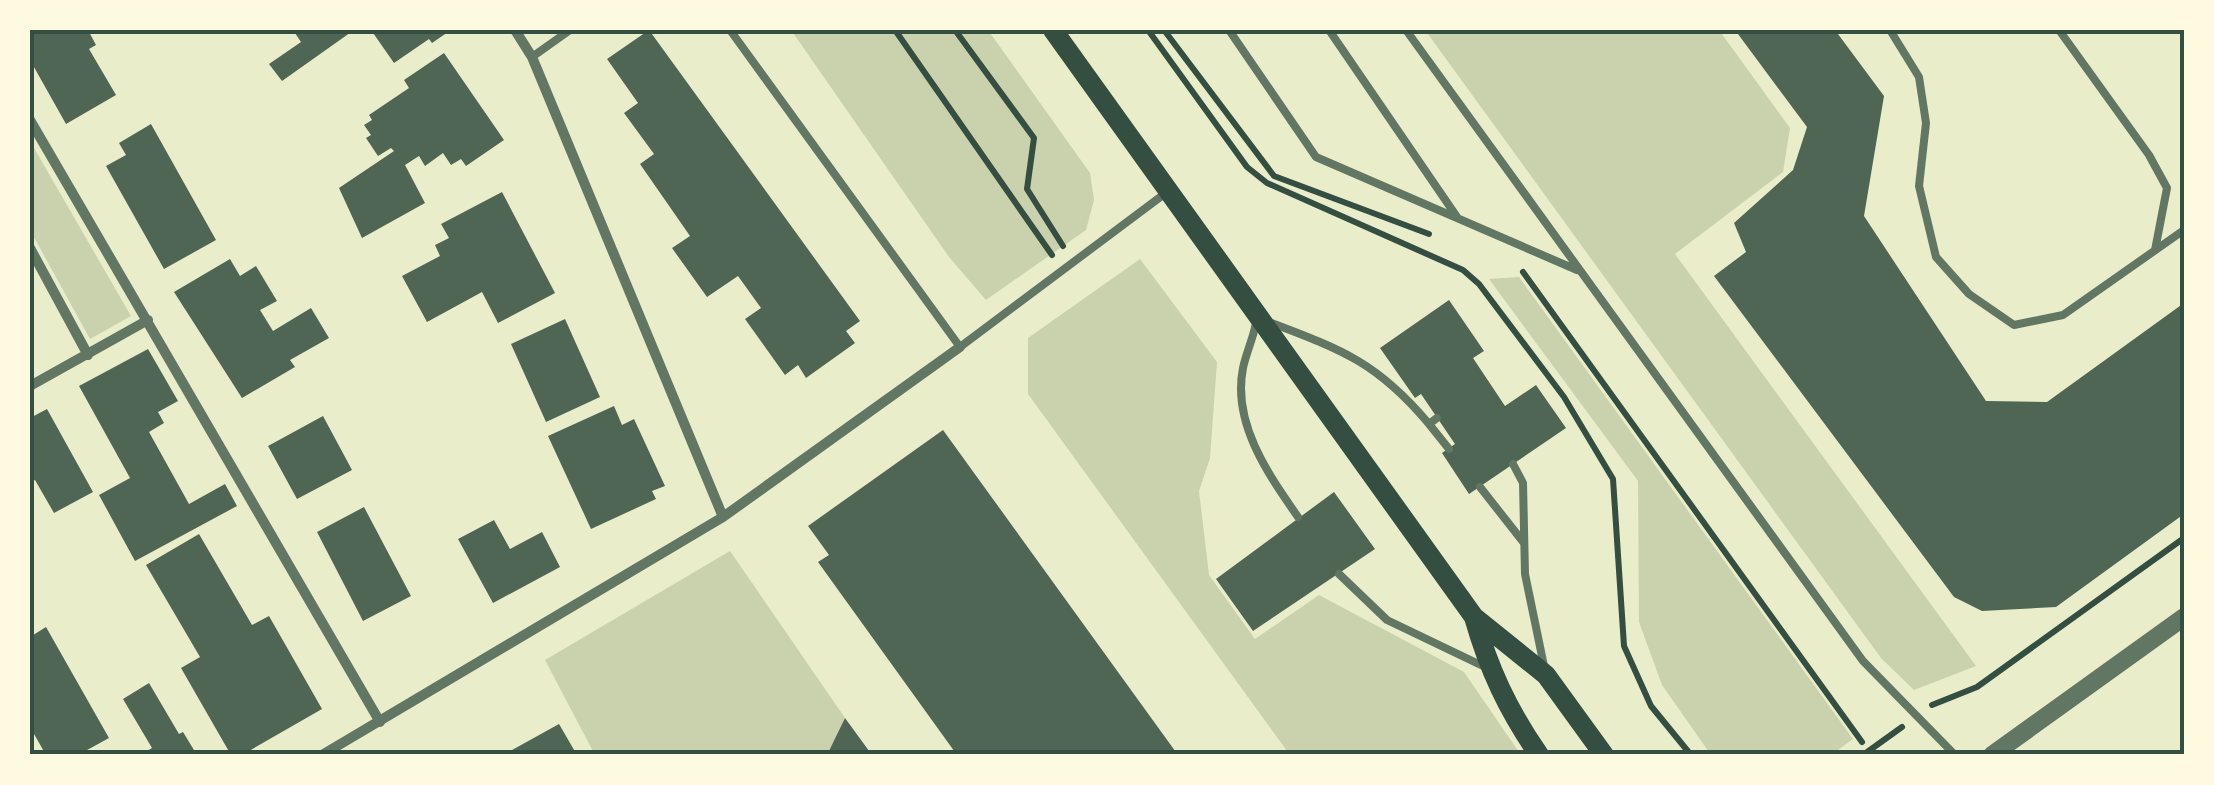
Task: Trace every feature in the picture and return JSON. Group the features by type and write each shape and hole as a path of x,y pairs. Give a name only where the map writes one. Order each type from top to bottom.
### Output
{"main road":[{"path":"1053,30 1474,617 1546,675 1604,755"},
{"path":"1474,617 1488,668 1508,710 1539,755"}],"street":[{"path":"515,30 532,56 723,518"},
{"path":"30,120 380,722"},
{"path":"30,248 88,354"},
{"path":"30,386 148,320"},
{"path":"322,755 723,518 960,347"},
{"path":"1992,755 2184,617"}],"lane":[{"path":"532,56 570,30"},
{"path":"730,30 960,347 1168,190"},
{"path":"1229,30 1316,157 1581,272"},
{"path":"1329,30 1456,217"},
{"path":"1406,30 1863,661 1955,755"},
{"path":"1890,30 1920,77 1926,123 1919,186 1936,258 1969,294 2014,325 2063,315 2184,230"},
{"path":"2059,30 2149,155 2167,188 2154,251"},
{"path":"1298,517 1272,479 1240,406 1243,368 1257,317 1338,348 1376,369 1396,385 1449,448"},
{"path":"1429,424 1437,418"},
{"path":"1513,464 1526,499 1525,574 1546,675"},
{"path":"1480,486 1524,543"},
{"path":"1340,574 1387,620 1488,668"}],"path":[{"path":"895,30 1062,270"},
{"path":"955,30 1034,138 1027,188 1030,199 1074,262"},
{"path":"1148,30 1247,167 1267,183 1463,270 1479,284 1554,382 1613,479 1624,646 1651,706 1691,755"},
{"path":"1507,264 1522,270 1862,742"},
{"path":"1863,755 1940,700 1978,687 2184,538"}],"green space":[{"path":"791,30 988,30 1090,173 1094,200 1086,230 986,300 949,257"},
{"path":"1425,30 1719,30 1790,128 1783,172 1675,254 1976,666 1914,690 1881,658"},
{"path":"30,141 131,316 90,339 30,230"},
{"path":"1140,259 1217,362 1210,458 1199,491 1209,575 1255,639 1319,595 1464,672 1521,755 1290,755 1028,394 1028,338"},
{"path":"1519,277 1853,739 1831,755 1711,755 1662,685 1639,622 1638,481 1489,279"},
{"path":"730,551 845,718 827,755 595,755 545,660"}],"building":[{"path":"30,30 88,30 96,45 89,49 116,95 66,124 30,60"},
{"path":"293,30 354,30 282,81 269,64 301,42"},
{"path":"371,30 451,30 432,43 429,39 394,63"},
{"path":"649,30 860,321 846,331 855,343 806,378 798,365 785,375 745,319 761,308 738,276 707,297 672,248 690,236 640,164 654,154 624,113 638,103 607,59"},
{"path":"1735,30 1835,30 1884,96 1864,216 1986,401 2047,402 2184,303 2184,514 2056,607 1982,611 1954,597 1714,276 1746,252 1734,223 1793,170 1807,127"},
{"path":"444,53 504,140 466,166 461,159 451,165 443,153 425,166 419,156 405,165 425,203 362,238 339,188 394,151 391,148 378,156 366,138 371,135 364,125 372,120 369,115 409,88 404,80"},
{"path":"151,124 216,240 164,269 106,166 126,155 119,143"},
{"path":"502,192 555,293 498,323 482,292 427,322 402,276 440,256 435,245 449,238 441,224"},
{"path":"230,259 240,276 256,266 277,301 260,310 273,331 311,308 329,338 290,360 295,367 242,398 174,292"},
{"path":"1449,300 1484,351 1473,358 1505,406 1536,385 1566,428 1469,494 1442,453 1455,444 1421,394 1415,398 1380,348"},
{"path":"565,319 600,397 546,422 511,344"},
{"path":"148,349 178,401 158,412 164,423 149,432 189,504 225,484 237,506 135,561 99,495 130,478 79,386"},
{"path":"614,406 622,425 634,419 665,486 652,491 656,499 591,529 548,436"},
{"path":"47,409 93,492 54,513 35,480 30,483 30,418"},
{"path":"323,416 352,470 297,499 268,446"},
{"path":"943,430 1178,755 957,755 818,562 829,555 808,526"},
{"path":"1334,492 1375,549 1253,631 1216,579"},
{"path":"364,507 411,596 363,621 317,532"},
{"path":"494,520 510,549 542,532 560,567 493,603 458,539"},
{"path":"199,534 252,625 269,616 322,709 242,755 231,755 181,668 200,657 146,565"},
{"path":"46,627 109,738 78,755 46,755 30,727 30,637"},
{"path":"149,683 179,734 183,732 197,755 140,755 152,748 123,699"},
{"path":"845,718 872,755 827,755"},
{"path":"559,724 577,755 503,755"}]}
